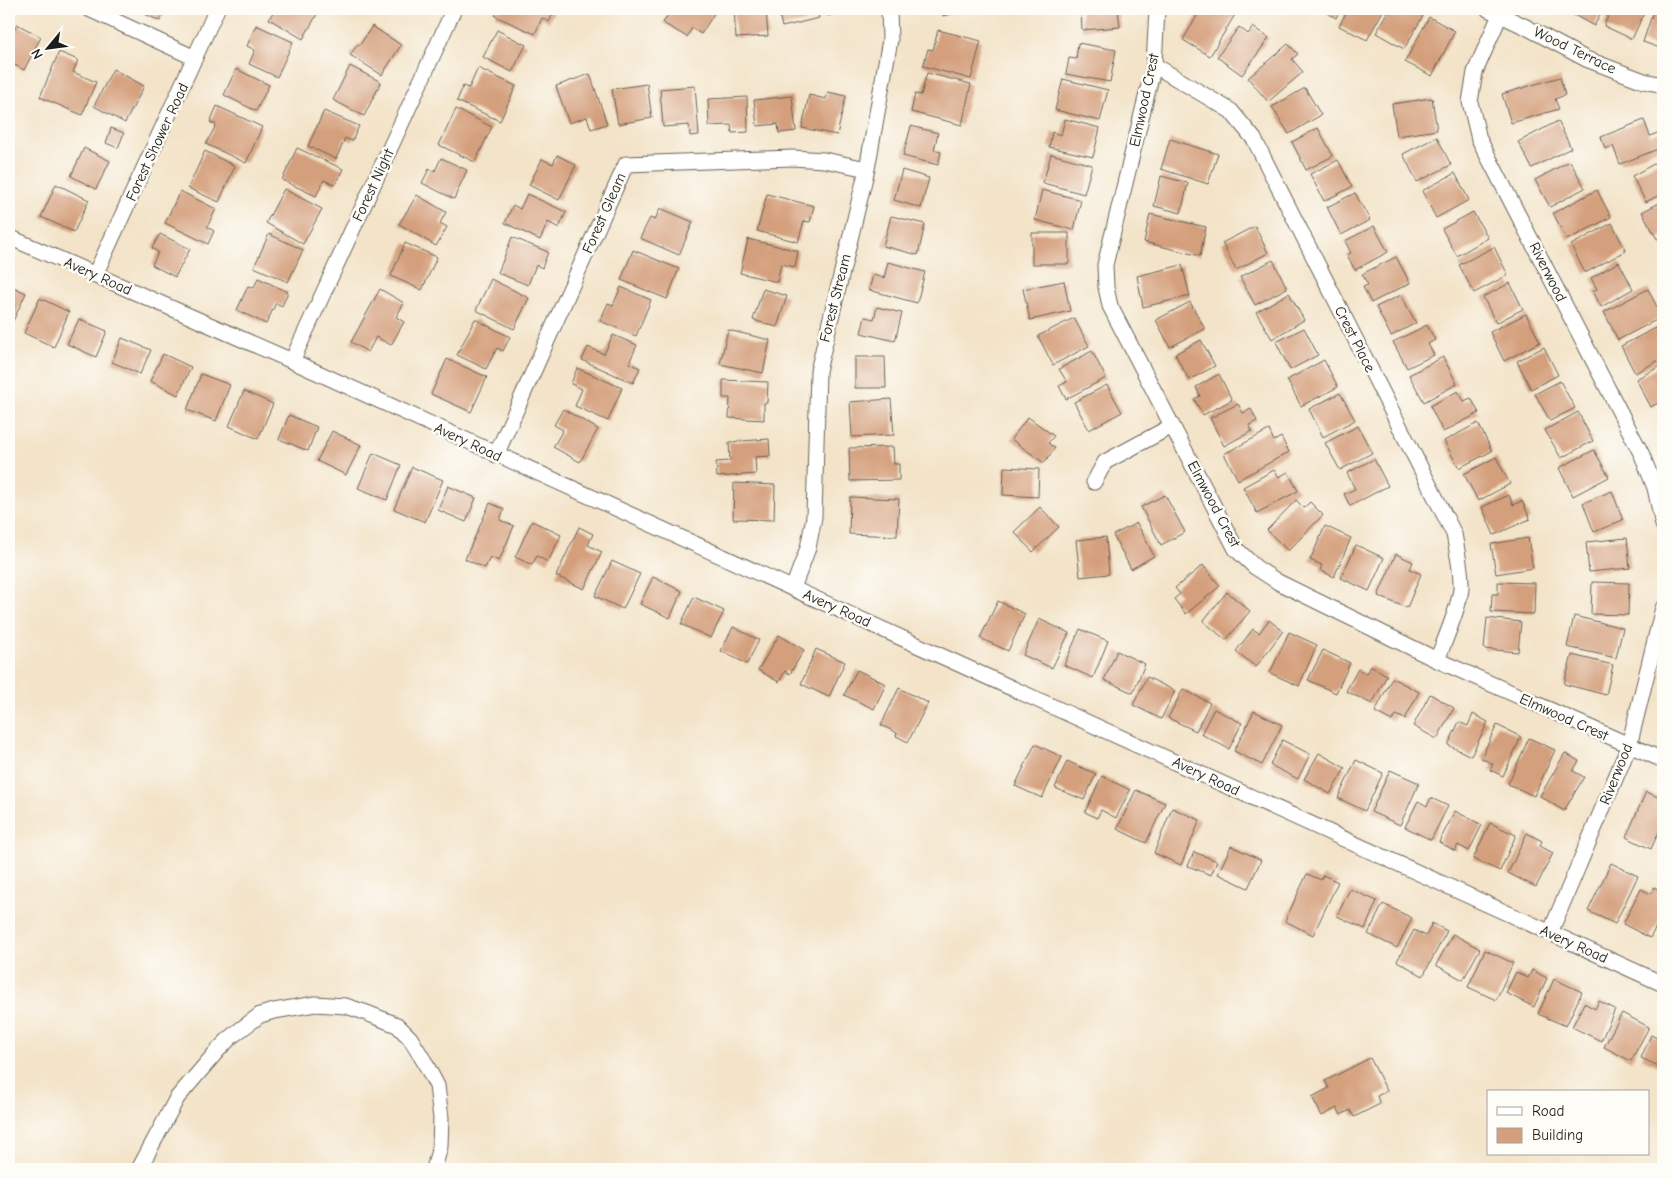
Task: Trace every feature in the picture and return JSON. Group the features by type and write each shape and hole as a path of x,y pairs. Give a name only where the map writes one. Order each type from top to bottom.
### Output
{"street":[{"path":"89,9 195,58"},
{"name":"Forest Shower Road","path":"95,275 218,9"},
{"name":"Forest Night","path":"292,362 454,9"},
{"name":"Forest Stream","path":"793,588 808,548 814,517 818,371 866,169 890,40 889,9"},
{"name":"Elmwood Crest","path":"1158,9 1154,65 1105,265 1106,287 1110,306 1236,549 1255,567 1278,582 1437,660 1663,760"},
{"name":"Wood Terrace","path":"1494,12 1586,59 1644,81 1663,85"},
{"name":"Riverwood","path":"1494,12 1475,72 1470,102 1479,139 1642,455 1655,488 1663,525"},
{"name":"Crest Place","path":"1154,65 1231,111 1254,139 1454,534 1460,563 1461,590 1452,622 1437,660"},
{"name":"Forest Gleam","path":"496,455 626,164 793,158 824,160 866,169"},
{"name":"Avery Road","path":"9,237 292,362 793,588 1663,984"},
{"path":"1094,482 1105,462 1172,426"},
{"name":"Riverwood","path":"1550,933 1629,746 1663,608"},
{"path":"139,1169 177,1098 232,1036 260,1015 315,1004 346,1006 364,1012 397,1026 410,1038 437,1086 441,1118 440,1146 434,1169"}],"building":[{"path":"148,9 166,9 160,21 145,14"},
{"path":"275,9 320,9 303,39 269,19"},
{"path":"498,9 555,9 549,22 542,18 535,34 495,16"},
{"path":"672,9 717,9 701,34 692,28 687,37 663,23"},
{"path":"734,9 766,9 768,36 736,38"},
{"path":"778,9 817,9 819,18 782,27"},
{"path":"826,9 849,9 828,16"},
{"path":"941,9 966,9 943,16"},
{"path":"1081,9 1118,9 1120,27 1082,30"},
{"path":"1201,9 1229,9 1236,13 1210,56 1183,40"},
{"path":"1320,9 1341,9 1336,18"},
{"path":"1348,9 1384,9 1367,40 1339,26"},
{"path":"1390,9 1410,9 1423,16 1404,49 1376,33"},
{"path":"1568,9 1603,9 1594,26 1567,11"},
{"path":"1611,9 1646,9 1632,39 1604,26"},
{"path":"1654,9 1663,9 1663,49 1643,42"},
{"path":"1429,17 1455,31 1432,76 1405,62"},
{"path":"17,24 41,37 24,70 9,62 9,40"},
{"path":"256,25 293,42 277,77 249,64 255,50 247,46"},
{"path":"372,26 401,45 382,75 350,55 358,44 360,45"},
{"path":"1239,27 1248,34 1253,27 1269,38 1242,75 1217,57"},
{"path":"497,30 526,45 512,72 483,57"},
{"path":"938,30 981,41 971,79 923,66 928,49 933,50"},
{"path":"1078,43 1116,50 1110,82 1066,74 1069,58 1076,59"},
{"path":"1288,44 1298,54 1292,59 1303,72 1268,102 1248,78"},
{"path":"59,52 78,60 73,72 96,82 82,115 40,97"},
{"path":"350,66 381,82 364,116 333,100"},
{"path":"478,68 516,86 500,121 457,101 463,86 469,88"},
{"path":"113,69 144,86 125,123 94,106"},
{"path":"236,69 269,85 256,111 224,95"},
{"path":"927,73 971,84 962,125 911,112 915,94 921,95"},
{"path":"590,74 607,124 591,129 587,117 569,123 556,86"},
{"path":"1560,77 1565,95 1555,99 1559,109 1511,123 1502,94"},
{"path":"1063,79 1108,90 1100,121 1055,110"},
{"path":"647,84 652,118 618,124 612,89"},
{"path":"695,86 699,135 690,136 689,125 663,127 660,89"},
{"path":"1305,88 1321,115 1289,134 1272,107"},
{"path":"828,92 846,96 837,135 802,128 809,95 826,99"},
{"path":"792,96 796,131 779,133 778,124 757,126 754,100"},
{"path":"747,97 748,132 732,133 731,125 709,126 708,99"},
{"path":"1432,98 1437,130 1397,136 1392,104"},
{"path":"217,106 262,127 246,163 206,144 216,125 210,122"},
{"path":"456,109 492,127 475,162 439,145"},
{"path":"324,111 359,126 352,141 345,138 336,159 308,146"},
{"path":"1065,119 1100,128 1093,157 1049,147 1052,132 1061,135"},
{"path":"1644,120 1650,136 1662,131 1663,147 1620,164 1613,146 1605,149 1601,137"},
{"path":"1558,121 1571,148 1532,168 1518,142"},
{"path":"911,126 938,133 934,150 941,152 938,165 903,156"},
{"path":"111,128 124,133 118,148 106,143"},
{"path":"1318,128 1333,156 1306,170 1292,142"},
{"path":"1437,137 1451,165 1417,182 1403,154"},
{"path":"1170,139 1218,154 1208,184 1161,169"},
{"path":"84,148 110,161 96,189 71,176"},
{"path":"297,148 343,169 335,185 324,180 316,196 282,180"},
{"path":"205,151 235,166 219,202 188,188"},
{"path":"1051,154 1092,165 1084,194 1043,183"},
{"path":"557,155 576,165 559,200 529,185 542,159 553,164"},
{"path":"441,158 467,170 454,199 422,183 429,169 435,171"},
{"path":"1663,159 1663,193 1646,202 1632,176"},
{"path":"1338,160 1352,187 1324,201 1310,174"},
{"path":"1570,161 1585,188 1550,207 1535,180"},
{"path":"902,170 929,178 921,208 894,200"},
{"path":"1455,173 1469,200 1436,218 1422,191"},
{"path":"1161,176 1188,183 1181,213 1154,206"},
{"path":"56,184 89,200 74,232 41,217"},
{"path":"284,189 322,209 303,244 266,223"},
{"path":"1042,190 1081,200 1074,230 1035,220"},
{"path":"1597,190 1611,217 1567,240 1553,213"},
{"path":"180,191 216,209 207,227 214,231 208,244 165,223"},
{"path":"1355,193 1370,220 1341,235 1327,207"},
{"path":"527,194 566,212 559,228 548,222 540,240 505,223 513,205 520,209"},
{"path":"767,194 814,206 810,222 804,221 798,242 757,231"},
{"path":"417,195 446,212 440,223 447,227 436,246 399,224"},
{"path":"1663,201 1663,236 1657,239 1642,212"},
{"path":"660,208 693,222 679,255 640,238 650,218 655,220"},
{"path":"1473,212 1488,238 1457,256 1442,229"},
{"path":"1150,214 1206,227 1200,256 1144,242"},
{"path":"891,216 925,224 918,255 883,246"},
{"path":"1612,223 1626,251 1585,273 1571,245"},
{"path":"1255,226 1268,253 1236,270 1222,243"},
{"path":"1374,226 1388,252 1355,270 1347,255 1351,253 1345,241"},
{"path":"1032,233 1069,233 1069,264 1032,264"},
{"path":"160,234 190,249 175,277 152,265 158,252 152,248"},
{"path":"269,234 303,250 288,282 254,267"},
{"path":"512,237 548,252 542,268 536,265 528,285 498,273"},
{"path":"748,239 798,251 795,267 781,264 777,282 740,273"},
{"path":"405,243 437,257 422,290 391,276"},
{"path":"1494,247 1508,275 1474,293 1459,265"},
{"path":"633,250 679,269 667,299 621,280"},
{"path":"1396,257 1410,283 1371,303 1363,287 1368,285 1362,274"},
{"path":"1273,260 1287,288 1255,305 1240,277"},
{"path":"888,262 925,272 917,303 869,290 873,275 884,278"},
{"path":"1619,262 1633,289 1601,307 1593,291 1597,289 1591,278"},
{"path":"1182,265 1190,296 1143,307 1137,276"},
{"path":"258,278 288,292 282,306 276,303 266,324 237,310 248,286 254,288"},
{"path":"491,279 529,298 514,329 476,310"},
{"path":"1064,281 1070,311 1030,320 1023,289"},
{"path":"1510,283 1523,309 1496,323 1483,297"},
{"path":"9,285 26,293 13,321 9,319"},
{"path":"621,287 651,300 636,336 600,321 608,303 613,305"},
{"path":"380,289 404,303 396,317 404,322 391,345 376,337 368,352 351,342"},
{"path":"763,289 787,296 777,327 753,320"},
{"path":"1648,289 1662,317 1618,340 1604,312"},
{"path":"1289,293 1304,320 1272,339 1256,312"},
{"path":"1401,295 1416,323 1391,336 1376,307"},
{"path":"40,298 69,312 54,347 24,333"},
{"path":"1190,302 1205,329 1170,347 1156,320"},
{"path":"877,307 902,313 895,341 861,333 865,317 874,319"},
{"path":"1526,314 1540,342 1504,361 1490,332"},
{"path":"1074,318 1089,346 1053,365 1038,336"},
{"path":"79,319 107,331 96,357 67,344"},
{"path":"475,319 510,337 503,351 497,348 486,369 457,355"},
{"path":"1663,324 1663,358 1635,373 1621,346"},
{"path":"1427,325 1435,340 1428,344 1434,355 1407,368 1393,342"},
{"path":"1304,328 1318,355 1290,370 1276,342"},
{"path":"728,330 770,340 763,373 720,364"},
{"path":"613,335 637,345 629,363 640,368 633,383 582,360 588,347 604,354"},
{"path":"122,338 151,350 140,374 112,362"},
{"path":"1201,340 1215,366 1189,380 1175,354"},
{"path":"1544,347 1558,375 1531,389 1517,361"},
{"path":"1092,351 1106,378 1066,399 1059,386 1067,382 1059,369"},
{"path":"163,354 191,367 178,395 150,381"},
{"path":"855,357 885,357 886,388 855,388"},
{"path":"1443,357 1457,384 1424,402 1409,375"},
{"path":"447,359 487,377 471,412 431,394"},
{"path":"1324,360 1338,387 1301,406 1287,380"},
{"path":"1663,365 1663,400 1651,407 1636,379"},
{"path":"577,368 622,388 608,421 575,406 582,389 571,384"},
{"path":"201,374 230,385 216,421 187,410"},
{"path":"1219,374 1232,400 1203,415 1194,399 1200,396 1196,387"},
{"path":"723,380 768,382 767,403 764,403 764,420 729,418 730,398 723,398"},
{"path":"1560,381 1575,408 1550,421 1535,394"},
{"path":"1107,385 1122,412 1089,430 1074,402"},
{"path":"244,391 273,404 258,439 229,426"},
{"path":"1458,391 1464,401 1471,398 1479,413 1443,432 1430,406"},
{"path":"1340,393 1355,420 1323,437 1309,409"},
{"path":"891,399 894,435 852,437 850,402"},
{"path":"1238,404 1243,413 1251,409 1257,421 1249,425 1252,431 1224,446 1210,418"},
{"path":"563,409 598,429 580,462 553,447 563,430 554,425"},
{"path":"1578,412 1593,441 1561,458 1545,430"},
{"path":"289,415 317,427 308,451 279,439"},
{"path":"1028,417 1054,436 1048,443 1055,448 1044,463 1011,439"},
{"path":"1478,423 1492,451 1459,468 1444,441"},
{"path":"1358,426 1372,453 1340,470 1325,443"},
{"path":"1269,430 1274,441 1281,437 1289,452 1238,480 1224,454"},
{"path":"332,431 361,445 346,475 317,461"},
{"path":"769,439 770,456 755,457 756,474 717,477 716,462 730,461 729,442"},
{"path":"893,447 894,464 899,464 899,480 850,481 849,448"},
{"path":"1594,450 1609,477 1573,496 1559,468"},
{"path":"373,453 401,465 387,500 358,488"},
{"path":"1496,457 1510,484 1478,501 1464,474"},
{"path":"1374,459 1388,486 1350,506 1344,494 1355,489 1347,473"},
{"path":"412,467 443,480 425,522 394,509"},
{"path":"1004,467 1039,469 1038,497 1003,495"},
{"path":"1274,470 1279,477 1288,472 1298,491 1257,513 1243,487"},
{"path":"734,483 775,485 774,520 733,519"},
{"path":"448,486 476,498 466,522 438,510"},
{"path":"1612,491 1623,520 1594,532 1583,503"},
{"path":"1165,495 1185,532 1161,545 1141,507"},
{"path":"1509,495 1513,505 1522,501 1530,519 1494,535 1482,507"},
{"path":"850,497 899,499 897,536 849,534"},
{"path":"1296,500 1304,508 1310,502 1323,515 1288,551 1267,530"},
{"path":"490,503 504,509 500,520 514,526 499,561 490,557 485,568 465,559"},
{"path":"1040,507 1059,527 1033,552 1014,532"},
{"path":"532,521 561,535 548,562 537,556 532,565 515,557"},
{"path":"1137,523 1154,556 1131,569 1113,535"},
{"path":"1325,526 1351,538 1334,577 1320,570 1322,565 1310,560"},
{"path":"579,527 593,534 588,545 602,552 584,589 556,576"},
{"path":"1106,537 1109,574 1080,577 1076,540"},
{"path":"1528,538 1533,568 1496,574 1491,544"},
{"path":"1627,538 1630,568 1589,572 1586,542"},
{"path":"1356,545 1384,558 1369,591 1341,578"},
{"path":"1396,554 1413,562 1410,569 1421,574 1407,608 1378,596"},
{"path":"612,561 640,574 623,609 595,596"},
{"path":"1203,565 1220,586 1186,614 1174,599 1180,594 1175,588"},
{"path":"653,577 682,591 670,618 640,604"},
{"path":"1498,582 1535,583 1534,614 1491,612 1492,594 1498,594"},
{"path":"1592,582 1629,583 1628,615 1591,614"},
{"path":"1227,592 1250,611 1226,640 1203,621"},
{"path":"694,597 724,611 711,638 681,624"},
{"path":"998,601 1025,614 1008,651 980,638"},
{"path":"1574,616 1623,628 1616,658 1567,647"},
{"path":"1487,618 1521,622 1518,652 1484,649"},
{"path":"1039,619 1069,633 1052,668 1023,655"},
{"path":"1269,620 1283,631 1256,667 1236,651 1253,629 1259,633"},
{"path":"733,627 759,640 747,664 721,651"},
{"path":"1080,629 1108,641 1093,678 1064,665"},
{"path":"1289,632 1317,645 1299,686 1270,673"},
{"path":"779,635 804,650 790,674 785,671 779,682 758,670"},
{"path":"816,649 845,662 829,697 801,684"},
{"path":"1323,650 1350,663 1336,693 1308,680"},
{"path":"1117,651 1145,664 1133,693 1104,680"},
{"path":"1572,655 1613,665 1606,695 1564,684"},
{"path":"1370,666 1387,675 1372,704 1346,691 1358,669 1366,674"},
{"path":"857,670 886,684 874,709 844,695"},
{"path":"1147,677 1175,691 1161,719 1133,705"},
{"path":"1392,678 1419,692 1405,719 1396,715 1392,721 1375,712"},
{"path":"899,688 928,703 908,742 896,736 897,733 881,725"},
{"path":"1183,689 1210,703 1196,731 1168,718"},
{"path":"1430,694 1454,708 1437,739 1413,726"},
{"path":"1214,709 1242,723 1229,749 1201,734"},
{"path":"1254,711 1282,725 1262,765 1234,751"},
{"path":"1473,714 1488,722 1471,756 1448,745 1459,722 1468,726"},
{"path":"1497,725 1521,737 1503,776 1490,770 1493,764 1481,758"},
{"path":"1529,738 1555,750 1534,796 1508,784"},
{"path":"1282,740 1310,754 1298,779 1270,765"},
{"path":"1035,744 1062,757 1042,798 1015,786"},
{"path":"1319,753 1345,768 1330,794 1304,779"},
{"path":"1565,753 1579,761 1573,771 1584,777 1564,811 1540,796"},
{"path":"1356,760 1383,773 1365,811 1338,798"},
{"path":"1067,761 1096,774 1084,800 1055,788"},
{"path":"1390,770 1419,783 1400,825 1371,812"},
{"path":"1102,776 1130,790 1116,818 1101,810 1097,818 1085,812"},
{"path":"1136,790 1165,803 1146,843 1117,829"},
{"path":"1646,792 1663,799 1663,822 1651,849 1626,837"},
{"path":"1431,798 1448,806 1431,840 1405,827 1418,801 1427,806"},
{"path":"1172,808 1200,820 1181,865 1154,853"},
{"path":"1455,811 1482,825 1469,851 1458,845 1455,851 1439,842"},
{"path":"1490,823 1516,835 1500,871 1473,859"},
{"path":"1527,833 1542,841 1540,846 1553,853 1536,887 1508,873"},
{"path":"1231,846 1261,860 1248,888 1218,874"},
{"path":"1194,852 1217,861 1211,875 1188,866"},
{"path":"1611,863 1638,876 1615,924 1588,911"},
{"path":"1307,874 1321,880 1323,875 1338,882 1313,935 1285,921"},
{"path":"1654,887 1663,892 1663,913 1650,938 1623,924 1641,889 1651,894"},
{"path":"1350,889 1377,901 1365,929 1337,916"},
{"path":"1383,904 1412,918 1397,948 1368,934"},
{"path":"1432,923 1447,931 1423,976 1397,961 1414,930 1426,936"},
{"path":"1453,934 1480,949 1463,980 1436,965"},
{"path":"1485,950 1513,963 1496,1000 1468,987"},
{"path":"1532,970 1547,978 1534,1007 1506,993 1516,972 1528,978"},
{"path":"1554,979 1582,992 1566,1026 1538,1014"},
{"path":"1599,1001 1615,1009 1601,1041 1572,1027 1584,1003 1595,1009"},
{"path":"1622,1013 1649,1027 1631,1061 1604,1047"},
{"path":"1651,1035 1663,1041 1663,1068 1641,1058"},
{"path":"1370,1058 1387,1091 1377,1096 1380,1104 1354,1117 1350,1110 1341,1115 1337,1108 1322,1116 1312,1097 1329,1088 1325,1081"}]}
